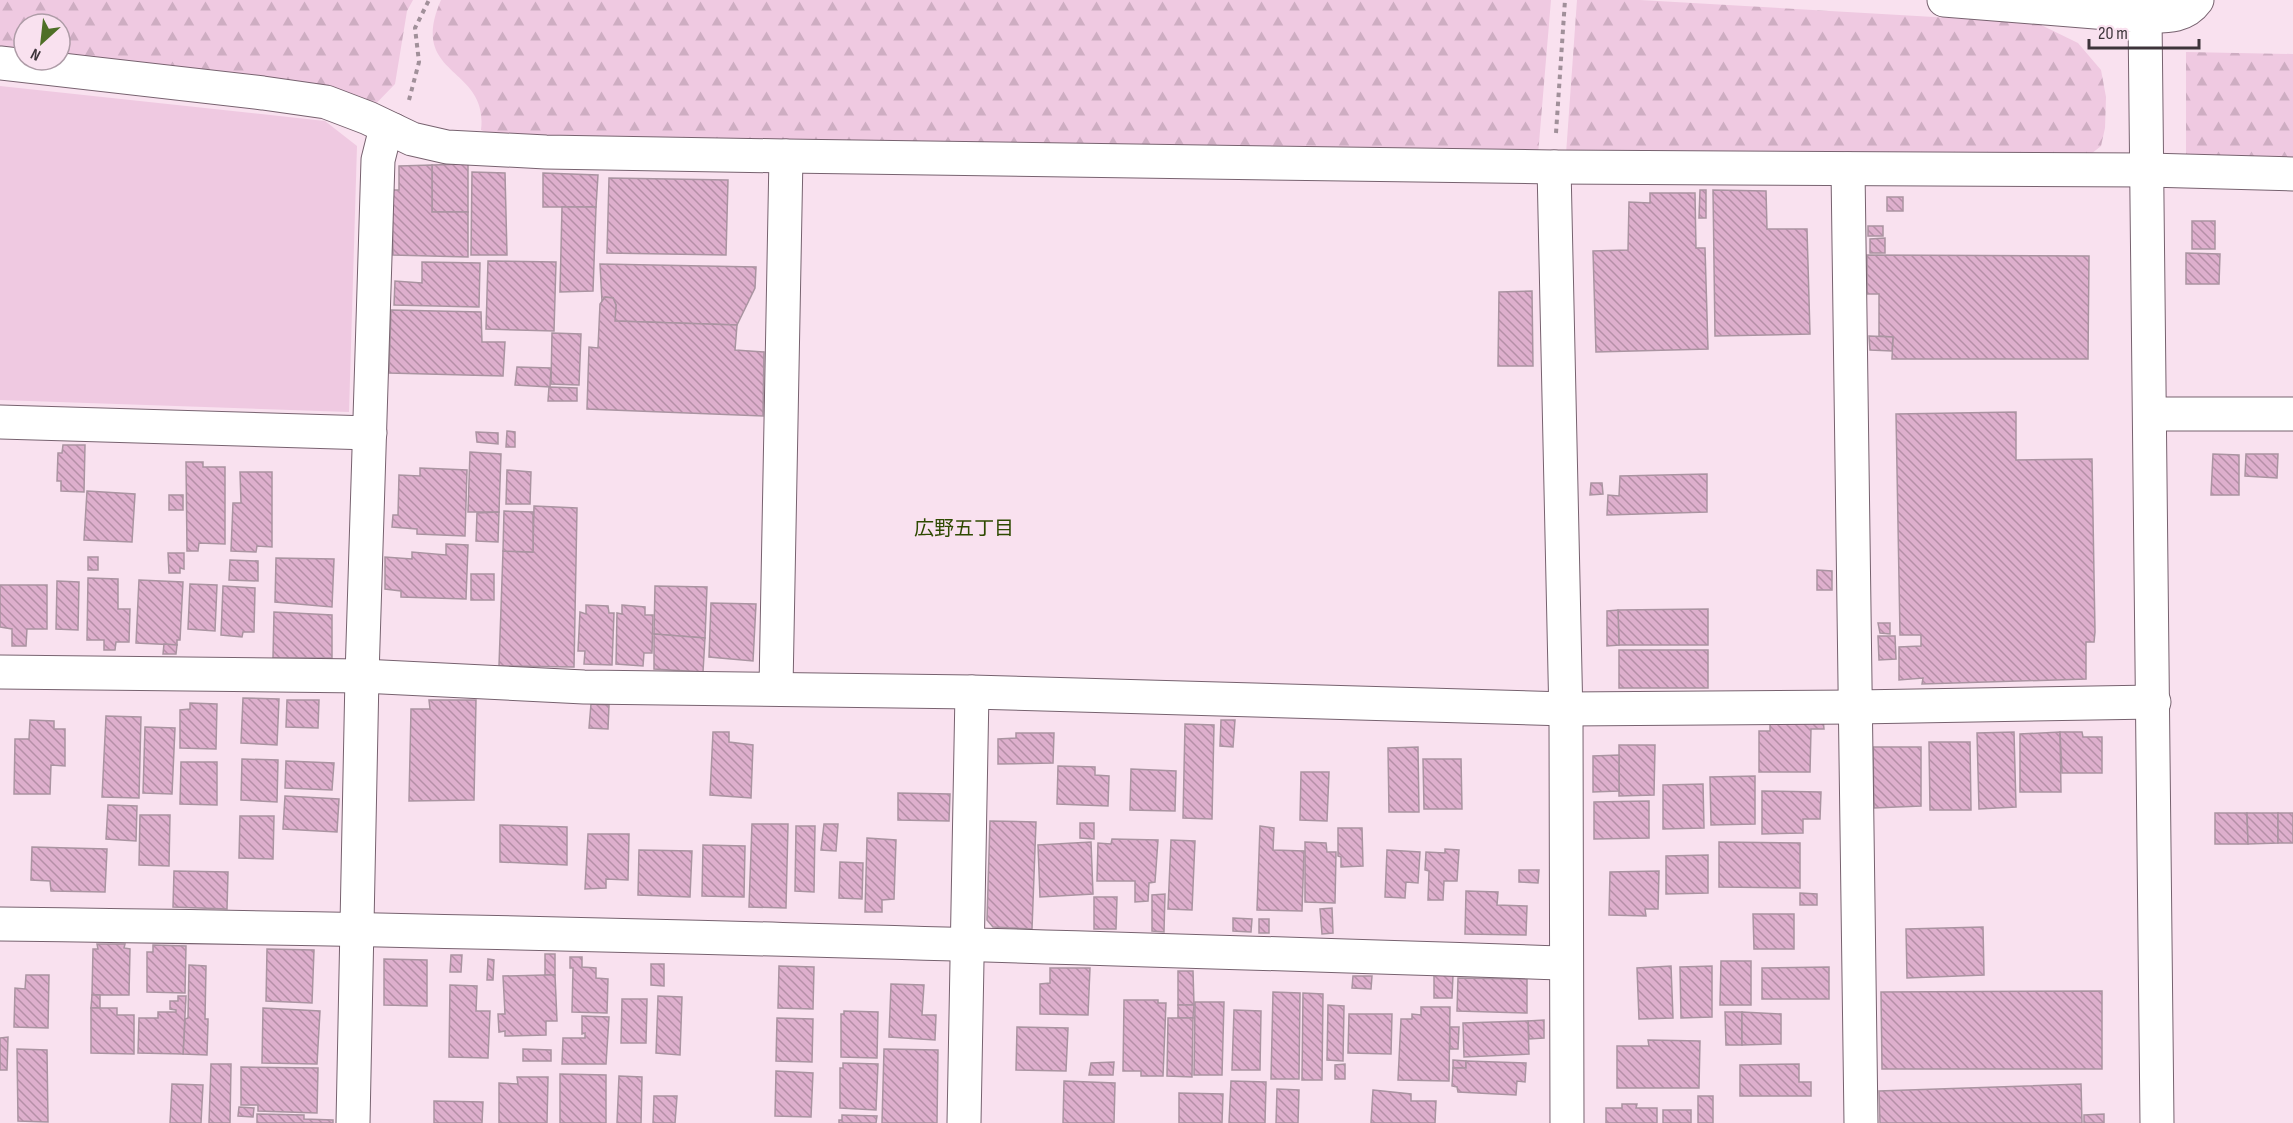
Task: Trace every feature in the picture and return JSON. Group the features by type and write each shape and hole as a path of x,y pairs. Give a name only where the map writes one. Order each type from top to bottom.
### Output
{"street":[{"path":"1944,0 2173,16 2193,6 2197,0"},
{"path":"2145,15 2157,1123"},
{"path":"0,63 326,102 412,139 447,147 546,152 1554,167 2148,170 2293,174"},
{"path":"352,1123 362,676 378,160 383,140 393,130"},
{"path":"776,688 786,156"},
{"path":"1554,167 1566,709 1567,1123"},
{"path":"1848,169 1861,1123"},
{"path":"2151,414 2293,414"},
{"path":"0,422 370,433"},
{"path":"0,672 362,676 584,687 972,692 1566,709 2154,702"},
{"path":"964,1123 972,692"},
{"path":"0,924 358,928 1565,963"}],"path":[{"path":"393,130 411,95 418,62 415,28 429,0"},
{"path":"1554,167 1565,0"}],"green space":[{"path":"0,0 413,0 407,11 395,84 364,116 56,72 72,72 72,12 12,12 12,66 0,64"},
{"path":"441,0 1551,0 1538,155 497,137 481,130 480,109 473,93 441,58 434,44 433,25"},
{"path":"1577,0 1640,0 2037,23 2078,43 2101,70 2106,97 2105,128 2101,146 2086,158 1566,154"},
{"path":"2186,52 2293,54 2293,163 2186,161"},
{"path":"0,86 325,121 357,146 349,412 0,400"}],"building":[{"path":"468,164 468,212 432,212 432,165"},
{"path":"432,165 432,212 468,212 468,257 393,255 392,190 399,190 399,166"},
{"path":"472,172 505,173 507,255 471,255"},
{"path":"543,173 598,175 596,207 543,207"},
{"path":"609,178 728,180 726,255 607,253"},
{"path":"1700,190 1706,190 1706,218 1699,218"},
{"path":"1713,190 1766,191 1767,229 1807,229 1810,334 1715,336"},
{"path":"1650,193 1695,193 1696,248 1705,248 1708,349 1596,352 1593,251 1628,250 1629,202 1650,203"},
{"path":"1887,197 1903,197 1903,211 1887,211"},
{"path":"562,207 596,207 593,291 560,292"},
{"path":"2192,221 2215,221 2215,249 2192,249"},
{"path":"1868,226 1883,226 1883,236 1868,236"},
{"path":"1885,238 1885,253 1870,253 1870,239"},
{"path":"2186,253 2220,254 2219,284 2186,284"},
{"path":"1867,255 2089,256 2088,359 1892,359 1893,337 1879,336 1879,294 1867,294"},
{"path":"488,261 556,262 554,331 486,329"},
{"path":"422,262 480,263 479,307 394,305 395,281 422,283"},
{"path":"600,264 756,267 755,288 737,325 615,321 616,305 613,298 605,297 602,302"},
{"path":"1532,291 1533,366 1498,366 1499,292"},
{"path":"605,297 613,298 616,305 615,321 737,325 735,350 764,352 763,416 587,409 589,347 598,348 600,304"},
{"path":"391,310 481,312 482,342 505,342 503,376 389,373"},
{"path":"552,333 581,334 579,385 551,384"},
{"path":"1869,336 1893,337 1892,351 1870,350"},
{"path":"517,367 551,368 550,387 515,385"},
{"path":"549,387 577,388 577,401 548,401"},
{"path":"2016,412 2016,460 2092,459 2095,632 2094,642 2086,642 2086,679 1922,684 1923,678 1899,680 1899,647 1921,646 1921,635 1900,635 1896,414"},
{"path":"507,431 515,432 515,447 506,447"},
{"path":"476,432 498,433 498,444 477,442"},
{"path":"63,445 85,445 84,492 61,491 61,481 57,481 58,453 62,453"},
{"path":"470,452 501,454 499,512 468,512"},
{"path":"2213,454 2239,455 2239,495 2211,495"},
{"path":"2246,454 2278,454 2277,478 2245,476"},
{"path":"186,462 203,462 203,467 225,467 225,544 199,543 198,551 187,551"},
{"path":"420,468 467,470 465,536 417,534 417,529 392,527 393,515 398,515 399,475 420,476"},
{"path":"507,470 531,472 530,504 506,504"},
{"path":"240,472 272,472 272,547 257,546 256,552 231,551 233,503 241,503"},
{"path":"1707,474 1707,512 1607,515 1608,495 1619,496 1620,476"},
{"path":"1591,483 1602,483 1603,494 1590,495"},
{"path":"87,491 135,494 132,542 84,540"},
{"path":"169,495 183,495 183,510 169,510"},
{"path":"534,506 577,508 574,667 499,666 503,551 533,552"},
{"path":"504,511 533,512 533,552 503,551"},
{"path":"499,512 498,542 476,541 477,513"},
{"path":"446,544 468,545 466,599 401,597 401,591 385,589 385,557 412,559 412,552 446,555"},
{"path":"168,553 184,553 184,569 180,568 180,573 169,573"},
{"path":"88,557 98,557 98,570 88,570"},
{"path":"276,558 334,559 332,607 275,602"},
{"path":"230,560 258,561 258,581 229,580"},
{"path":"1817,570 1832,571 1832,590 1817,590"},
{"path":"471,574 494,574 494,600 471,600"},
{"path":"88,578 118,579 118,609 130,609 129,642 116,642 115,650 104,650 104,640 87,640"},
{"path":"139,580 183,582 180,640 177,640 177,645 136,643"},
{"path":"57,581 79,582 78,630 56,629"},
{"path":"190,584 217,585 215,631 188,629"},
{"path":"0,585 47,585 47,629 27,629 26,646 12,646 12,629 0,627"},
{"path":"223,586 255,588 254,632 243,632 242,637 221,635"},
{"path":"655,586 707,587 705,638 654,634"},
{"path":"711,603 756,604 753,661 709,657"},
{"path":"586,605 608,606 609,613 614,613 612,665 584,664 585,651 578,651 580,612 586,614"},
{"path":"622,605 645,607 645,615 653,615 652,653 644,653 643,666 616,664 617,613 622,614"},
{"path":"1708,609 1708,645 1619,645 1618,610"},
{"path":"1618,610 1619,645 1607,646 1607,611"},
{"path":"274,612 332,615 332,658 273,658"},
{"path":"1878,623 1890,623 1890,634 1880,633"},
{"path":"654,634 705,638 703,672 654,669"},
{"path":"1878,636 1895,636 1896,659 1879,660"},
{"path":"164,644 177,645 176,654 163,654"},
{"path":"1619,650 1708,650 1708,688 1619,688"},
{"path":"243,698 279,699 277,745 241,743"},
{"path":"287,700 319,700 318,728 286,727"},
{"path":"429,700 476,700 474,800 409,801 411,709 430,709"},
{"path":"190,703 217,704 216,749 180,748 180,710 190,709"},
{"path":"591,704 609,705 608,729 589,728"},
{"path":"106,716 141,717 139,798 102,797"},
{"path":"1770,719 1823,719 1824,729 1811,729 1810,772 1759,772 1759,731 1770,731"},
{"path":"30,720 54,721 54,729 65,729 65,766 51,765 50,794 14,794 15,739 29,739"},
{"path":"1221,720 1235,720 1233,747 1220,746"},
{"path":"1185,724 1214,725 1212,819 1183,818"},
{"path":"145,727 175,728 172,794 143,793"},
{"path":"713,732 729,732 729,742 753,745 751,798 710,795"},
{"path":"2014,732 2016,807 1979,809 1977,733"},
{"path":"2060,732 2061,792 2020,792 2020,734"},
{"path":"2060,732 2082,732 2083,737 2102,737 2102,773 2062,773"},
{"path":"1016,733 1054,733 1053,763 998,764 998,739 1016,738"},
{"path":"1929,742 1970,742 1971,810 1930,810"},
{"path":"1619,745 1655,745 1654,795 1619,796"},
{"path":"1418,747 1419,812 1389,812 1388,748"},
{"path":"1873,747 1921,747 1921,806 1874,808"},
{"path":"1619,755 1619,791 1593,792 1593,756"},
{"path":"242,759 278,760 277,802 241,800"},
{"path":"1423,759 1461,759 1462,809 1424,809"},
{"path":"286,761 334,763 332,790 285,788"},
{"path":"181,762 217,762 217,805 180,804"},
{"path":"1058,766 1095,767 1095,775 1109,776 1108,806 1057,804"},
{"path":"1131,769 1176,771 1175,811 1130,810"},
{"path":"1301,772 1329,772 1327,821 1300,820"},
{"path":"1755,776 1755,824 1711,825 1710,777"},
{"path":"1703,784 1704,828 1663,829 1663,785"},
{"path":"1762,791 1821,792 1820,819 1803,819 1803,833 1762,834"},
{"path":"898,793 950,794 949,821 898,820"},
{"path":"285,796 339,799 337,832 283,829"},
{"path":"1649,801 1649,838 1594,839 1594,802"},
{"path":"108,805 137,806 136,841 106,839"},
{"path":"2215,813 2247,813 2248,844 2215,844"},
{"path":"2247,813 2278,813 2278,843 2248,844"},
{"path":"2278,813 2293,813 2293,843 2278,843"},
{"path":"140,815 170,815 169,866 139,865"},
{"path":"240,816 274,816 273,859 239,858"},
{"path":"990,821 1036,822 1032,929 993,927 987,920"},
{"path":"1080,823 1094,823 1094,839 1080,838"},
{"path":"752,824 788,824 786,908 749,907"},
{"path":"824,824 838,824 836,851 821,850"},
{"path":"500,825 567,827 567,865 500,862"},
{"path":"796,826 815,826 814,892 795,891"},
{"path":"1260,826 1274,828 1273,850 1304,851 1302,911 1257,910"},
{"path":"1338,828 1362,828 1363,866 1341,867 1341,857 1338,856"},
{"path":"588,834 629,834 628,880 606,879 606,888 585,889"},
{"path":"867,838 896,840 894,899 882,900 882,912 865,912"},
{"path":"1112,839 1158,840 1155,882 1149,883 1148,901 1135,902 1135,881 1097,881 1098,843 1111,844"},
{"path":"1171,840 1195,841 1192,910 1168,909"},
{"path":"1091,842 1093,894 1040,897 1038,845"},
{"path":"1305,842 1326,843 1327,852 1336,852 1335,903 1305,902"},
{"path":"1719,842 1800,843 1800,888 1719,887"},
{"path":"703,845 745,846 744,897 702,896"},
{"path":"32,847 107,849 105,892 51,891 50,881 31,880"},
{"path":"1445,849 1459,850 1457,881 1444,881 1443,900 1428,900 1429,871 1425,870 1426,852 1445,853"},
{"path":"639,850 692,851 690,897 638,895"},
{"path":"1387,850 1420,852 1418,883 1406,882 1405,898 1385,897"},
{"path":"1708,855 1708,893 1666,894 1666,856"},
{"path":"840,862 863,863 862,899 839,898"},
{"path":"1519,870 1539,870 1538,883 1519,882"},
{"path":"174,871 228,872 227,909 173,907"},
{"path":"1659,871 1658,909 1645,909 1646,916 1609,915 1610,872"},
{"path":"1466,891 1498,892 1497,905 1527,906 1526,935 1465,934"},
{"path":"1800,893 1817,894 1817,905 1800,905"},
{"path":"1165,894 1164,932 1152,931 1152,895"},
{"path":"1094,897 1117,897 1116,929 1094,929"},
{"path":"1332,908 1333,933 1322,934 1320,909"},
{"path":"1753,914 1794,914 1794,949 1754,949"},
{"path":"1233,918 1252,919 1251,932 1233,931"},
{"path":"1259,919 1269,919 1269,933 1259,933"},
{"path":"1983,927 1984,975 1907,978 1906,929"},
{"path":"97,944 125,944 124,948 130,949 129,995 92,995 93,949 98,949"},
{"path":"153,945 186,946 185,993 147,992 147,952 153,952"},
{"path":"267,949 314,950 312,1003 266,1001"},
{"path":"545,954 555,954 555,975 545,975"},
{"path":"451,955 462,955 461,972 450,972"},
{"path":"570,957 582,957 582,967 596,968 596,978 608,979 607,1013 572,1012 573,968 570,968"},
{"path":"384,959 427,960 427,1006 384,1005"},
{"path":"488,959 494,960 493,980 487,980"},
{"path":"1721,961 1751,961 1751,1005 1720,1005"},
{"path":"651,964 664,964 664,986 651,985"},
{"path":"189,965 206,966 207,1055 183,1054 185,1019 188,1018"},
{"path":"779,966 814,967 813,1009 778,1008"},
{"path":"1671,966 1673,1018 1639,1019 1637,968"},
{"path":"1712,966 1712,1017 1681,1018 1680,967"},
{"path":"1829,967 1829,999 1762,999 1762,968"},
{"path":"1050,968 1090,968 1088,1015 1040,1014 1040,984 1050,983"},
{"path":"1178,971 1193,971 1194,1005 1178,1005"},
{"path":"26,975 49,975 48,1028 14,1027 15,988 25,989"},
{"path":"555,975 557,1021 546,1021 546,1035 505,1036 505,1031 499,1032 498,1014 505,1014 503,976"},
{"path":"1434,975 1453,975 1452,998 1434,998"},
{"path":"1353,976 1372,976 1371,989 1352,988"},
{"path":"1458,978 1527,979 1527,1013 1457,1011"},
{"path":"891,984 924,985 922,1015 936,1015 935,1040 889,1037"},
{"path":"450,985 477,986 476,1011 490,1011 488,1058 449,1057"},
{"path":"2102,991 2102,1069 1882,1069 1881,992"},
{"path":"1273,992 1300,993 1299,1079 1271,1079"},
{"path":"1303,993 1323,994 1322,1080 1302,1080"},
{"path":"92,995 100,995 100,1008 91,1008"},
{"path":"178,996 186,996 183,1054 138,1053 139,1018 158,1018 158,1012 176,1012 170,1009 170,1001 178,1001"},
{"path":"658,996 682,997 680,1055 656,1053"},
{"path":"622,999 647,999 646,1043 621,1043"},
{"path":"1124,1000 1158,1000 1158,1003 1166,1003 1163,1076 1141,1076 1141,1071 1123,1071"},
{"path":"1195,1002 1224,1002 1222,1075 1194,1075"},
{"path":"1178,1005 1194,1005 1193,1018 1178,1018"},
{"path":"1328,1005 1344,1006 1343,1061 1327,1060"},
{"path":"1421,1007 1450,1007 1449,1081 1398,1080 1401,1019 1412,1019 1412,1014 1421,1015"},
{"path":"91,1008 117,1008 117,1015 134,1015 134,1054 91,1053"},
{"path":"263,1008 320,1011 317,1064 262,1063"},
{"path":"1234,1010 1261,1011 1260,1070 1232,1070"},
{"path":"844,1011 878,1012 877,1058 841,1057 841,1014 844,1014"},
{"path":"1725,1012 1742,1012 1742,1045 1726,1045"},
{"path":"1742,1012 1781,1014 1781,1044 1742,1045"},
{"path":"1349,1014 1392,1014 1391,1054 1348,1053"},
{"path":"582,1016 609,1017 606,1064 562,1064 563,1038 585,1038 585,1033 582,1034"},
{"path":"777,1018 813,1019 812,1062 776,1061"},
{"path":"1168,1018 1193,1018 1192,1077 1167,1076"},
{"path":"1544,1020 1544,1038 1529,1039 1528,1021"},
{"path":"1528,1021 1529,1054 1464,1057 1463,1023"},
{"path":"1017,1027 1068,1028 1066,1071 1016,1070"},
{"path":"1450,1027 1459,1027 1458,1049 1450,1049"},
{"path":"8,1037 7,1070 0,1070 0,1038"},
{"path":"1648,1040 1700,1041 1699,1088 1617,1088 1617,1046 1649,1046"},
{"path":"17,1049 47,1050 48,1122 18,1121"},
{"path":"523,1049 551,1050 551,1061 523,1061"},
{"path":"884,1049 938,1050 937,1123 882,1123"},
{"path":"1453,1060 1466,1061 1466,1068 1453,1068"},
{"path":"1466,1061 1526,1063 1525,1082 1517,1081 1516,1095 1458,1092 1457,1087 1452,1086 1453,1068 1466,1068"},
{"path":"1114,1062 1113,1075 1089,1075 1091,1063"},
{"path":"843,1063 878,1064 876,1110 840,1108 840,1068 843,1068"},
{"path":"211,1064 231,1064 230,1123 209,1123"},
{"path":"1345,1064 1345,1079 1335,1079 1335,1065"},
{"path":"1799,1064 1799,1082 1811,1082 1811,1096 1740,1096 1740,1065"},
{"path":"241,1067 318,1068 317,1113 258,1111 258,1105 241,1105"},
{"path":"776,1071 813,1073 811,1117 775,1116"},
{"path":"560,1074 606,1075 606,1123 560,1123"},
{"path":"619,1076 642,1077 641,1123 617,1123"},
{"path":"517,1077 548,1077 547,1123 499,1123 499,1083 518,1084"},
{"path":"1064,1081 1115,1083 1114,1123 1063,1123"},
{"path":"1231,1081 1266,1082 1265,1123 1229,1123"},
{"path":"172,1084 203,1085 201,1123 170,1123"},
{"path":"2081,1084 2082,1123 1880,1123 1879,1091"},
{"path":"1277,1089 1299,1090 1298,1123 1276,1123"},
{"path":"1373,1090 1411,1094 1411,1101 1436,1101 1435,1123 1371,1123"},
{"path":"1179,1093 1223,1094 1222,1123 1179,1123"},
{"path":"654,1096 677,1096 675,1123 653,1123"},
{"path":"1698,1096 1713,1096 1713,1123 1698,1123"},
{"path":"434,1101 483,1102 482,1123 434,1123"},
{"path":"1622,1104 1637,1104 1636,1108 1657,1108 1657,1123 1606,1123 1606,1108 1622,1108"},
{"path":"239,1107 254,1108 253,1117 238,1116"},
{"path":"1663,1110 1691,1110 1691,1123 1663,1123"},
{"path":"257,1114 304,1115 304,1119 333,1120 333,1123 257,1123"},
{"path":"2104,1114 2104,1123 2084,1123 2084,1115"},
{"path":"842,1115 877,1116 876,1123 839,1123"}],"district":[{"name":"広野五丁目","path":"964,528"}]}
